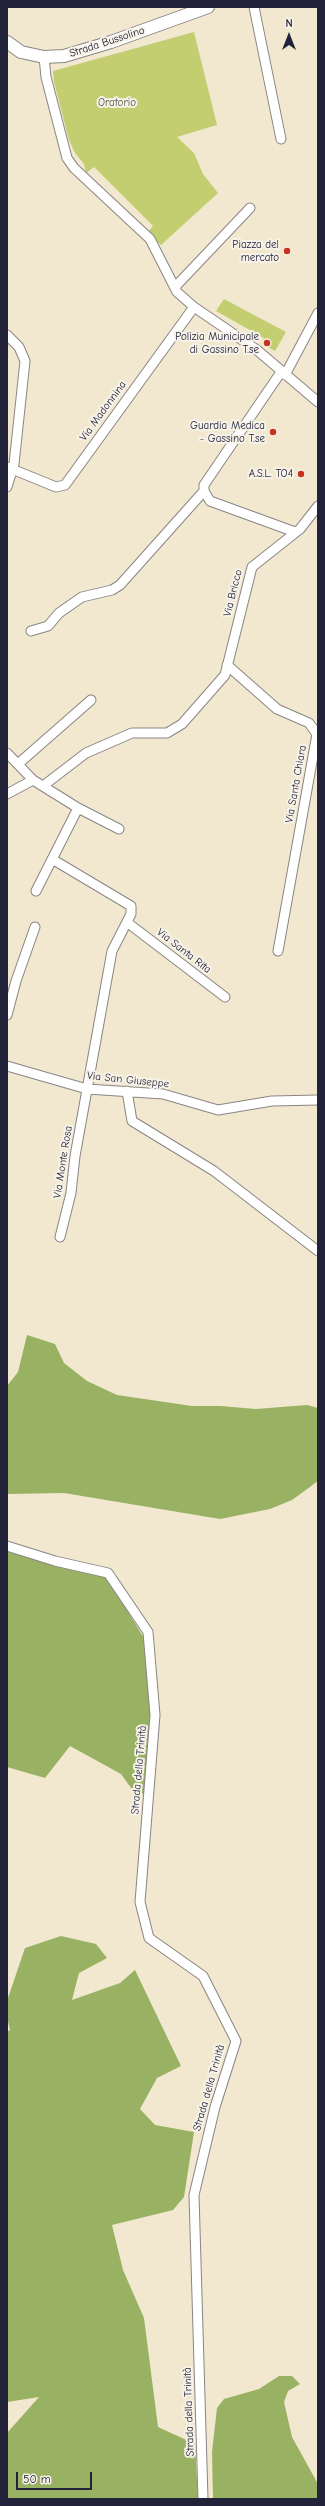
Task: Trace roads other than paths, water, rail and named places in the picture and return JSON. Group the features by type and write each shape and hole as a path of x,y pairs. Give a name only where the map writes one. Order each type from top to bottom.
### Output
{"street":[{"name":"Strada Bussolino","path":"7,42 22,52 44,57 64,56 111,42 208,7"},
{"path":"254,7 281,139"},
{"path":"44,57 46,77 67,158 101,194 150,239 177,292 194,307 237,335 318,402"},
{"path":"174,287 250,208"},
{"name":"Via Madonnina","path":"10,469 56,486 65,485 194,307"},
{"path":"295,532 210,501 204,491 204,485 283,373 318,313"},
{"path":"7,335 19,347 25,361 7,487"},
{"path":"31,631 48,626 59,613 82,598 112,590 120,585 204,491"},
{"name":"Via Bricco","path":"43,786 86,753 132,733 167,733 182,724 224,675 252,567 295,532 318,506"},
{"name":"Via Santa Chiara","path":"227,665 277,709 309,723 317,734 278,951"},
{"path":"18,764 91,700"},
{"path":"7,753 33,780 78,808 119,829"},
{"path":"7,794 33,780"},
{"path":"36,891 78,808"},
{"path":"52,859 131,906 131,914 128,923"},
{"name":"Via Santa Rita","path":"128,923 225,998"},
{"name":"Via Monte Rosa","path":"60,1237 71,1193 87,1089 112,951 128,923"},
{"path":"7,1015 11,979 35,927"},
{"name":"Via San Giuseppe","path":"7,1066 87,1089 163,1094 218,1110 272,1101 318,1100"},
{"path":"127,1091 132,1121 214,1171 318,1251"},
{"name":"Strada della Trinità","path":"7,1546 55,1561 108,1573 148,1632 155,1715 140,1902 149,1938 203,1976 236,2041 215,2108 194,2195 203,2499"}],"place":[{"name":"Piazza del mercato","path":"287,251"},
{"name":"Polizia Municipale di Gassino T.se","path":"267,343"},
{"name":"Guardia Medica - Gassino T.se","path":"273,432"},
{"name":"A.S.L. TO4","path":"301,474"}],"park label":[{"name":"Oratorio","path":"117,103"}]}
